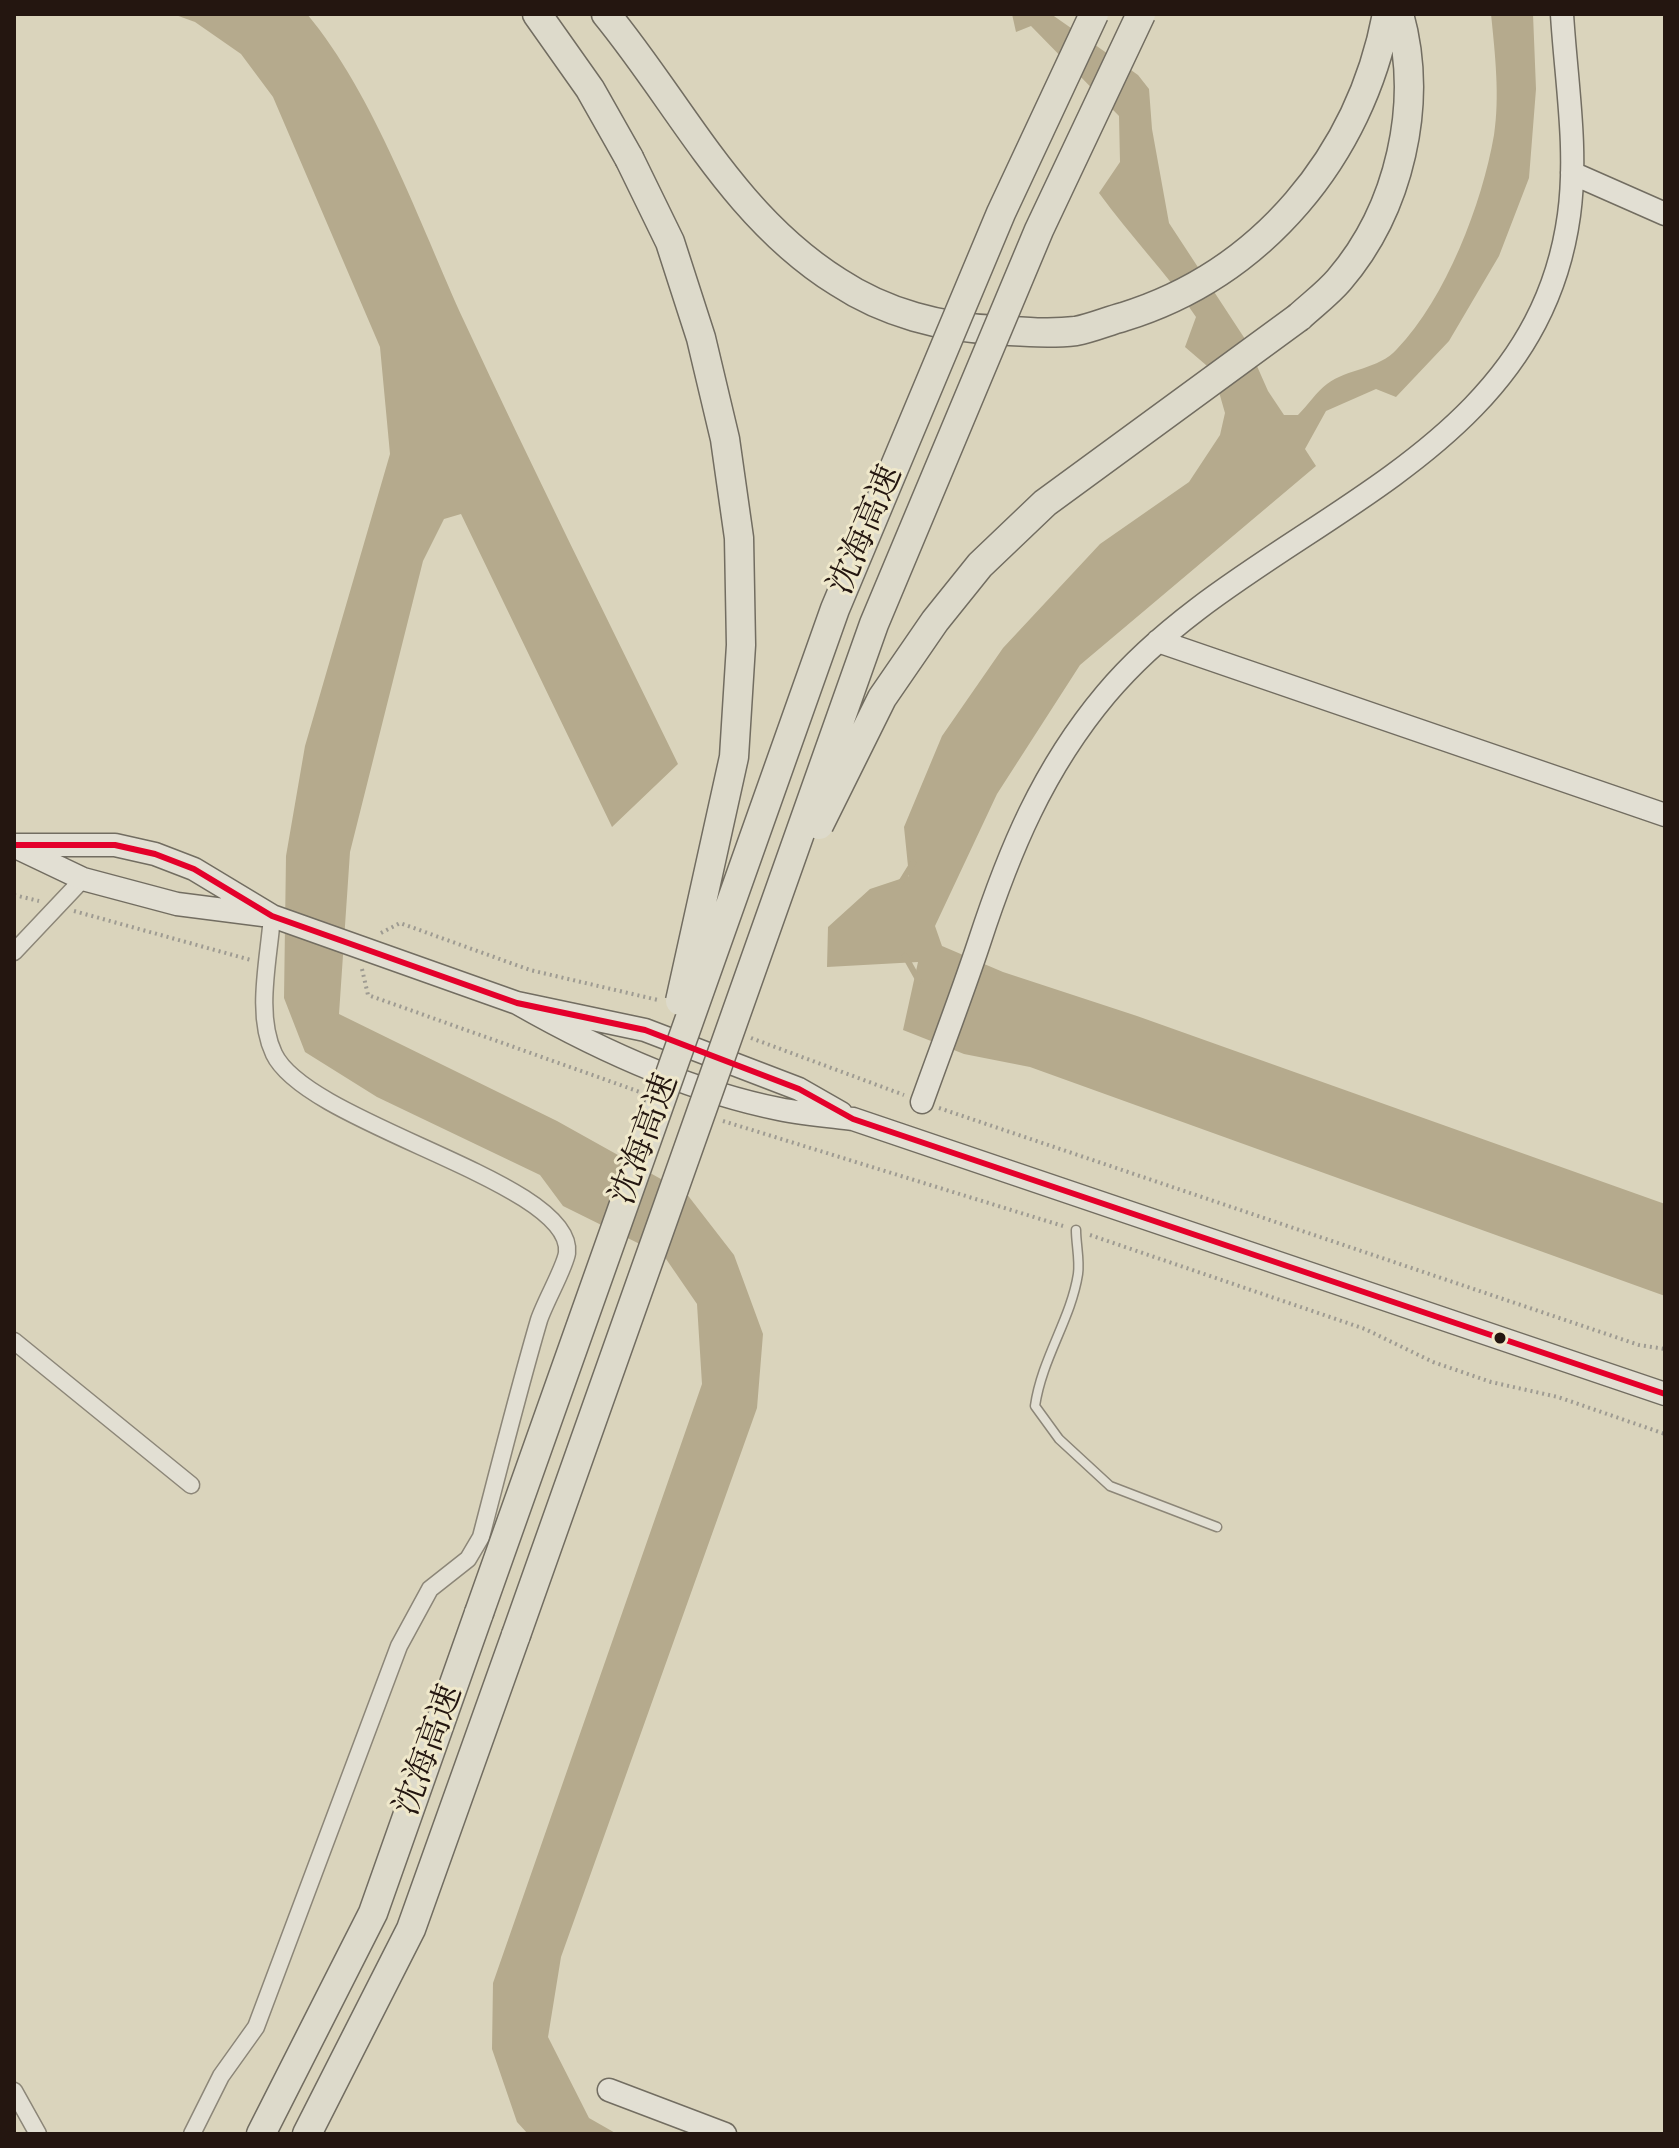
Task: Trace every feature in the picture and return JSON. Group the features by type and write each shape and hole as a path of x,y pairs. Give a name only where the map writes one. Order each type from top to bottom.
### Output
{"highway":[{"path":"537,14 590,89 629,158 670,242 701,338 725,439 739,538 741,645 734,757 653,1123"},
{"path":"606,14 641,57 720,175 774,232 838,283 913,318 979,329 1078,331 1156,307 1216,276 1268,233 1316,181 1362,103 1387,14"},
{"name":"沈海高速","path":"261,2134 373,1913 835,609 1001,213 1094,14"},
{"name":"沈海高速","path":"307,2134 411,1929 516,1635 710,1117 874,624 1039,230 1141,14"},
{"path":"710,1117 807,849 882,698 935,621 980,565 1045,503 1299,317 1339,280 1370,235 1394,183 1408,118 1405,34 1399,14"}],"main road":[{"path":"922,1102 1010,853 1049,772 1106,693 1158,641 1210,601 1433,446 1490,393 1527,336 1548,294 1565,235 1572,173 1562,14"},
{"path":"1572,173 1665,214"},
{"path":"1158,641 1665,815"},
{"path":"14,845 83,879 177,904 272,916 517,1003 645,1030 799,1089 853,1119 1665,1394"},
{"path":"14,845 115,845 155,854 194,869 272,916"},
{"path":"517,1003 584,1041 679,1078 779,1109 853,1119"},
{"path":"609,2090 725,2134"}],"street":[{"path":"14,952 83,879"},
{"path":"192,2134 221,2076 256,2027 399,1646 430,1589 468,1559 481,1537 521,1381 547,1295 567,1253 562,1232 521,1194 351,1114 304,1085 275,1057 264,1024 272,916"},
{"path":"14,1341 191,1485"},
{"path":"14,2091 38,2134"}],"lane":[{"path":"1076,1230 1078,1272 1069,1305 1040,1374 1035,1406 1059,1439 1110,1486 1217,1527"}],"path":[{"path":"14,895 268,964"},
{"path":"646,1095 368,995 356,945 400,923 530,970 666,1003"},
{"path":"748,1036 922,1102 1624,1340 1665,1349"},
{"path":"710,1117 1076,1230 1365,1329 1462,1372 1558,1397 1665,1434"}],"shaded area":[{"path":"173,14 307,14 331,46 375,121 490,377 678,764 612,827 461,514 444,519 423,561 350,852 339,1014 557,1121 686,1193 734,1255 763,1334 757,1408 561,1957 548,2037 589,2118 617,2134 528,2134 517,2122 492,2049 493,1983 702,1384 697,1304 664,1256 563,1206 540,1175 377,1097 305,1052 284,998 286,856 305,746 390,454 380,347 273,97 241,54 195,22"},
{"path":"1012,14 1051,14 1138,75 1149,89 1152,129 1169,223 1245,339 1268,391 1284,415 1298,415 1327,384 1389,356 1415,328 1446,277 1471,220 1494,135 1497,90 1491,14 1533,14 1536,89 1529,178 1499,256 1449,341 1396,397 1376,389 1326,411 1305,449 1316,466 1080,665 997,794 935,926 942,946 1003,972 1137,1016 1665,1204 1665,1296 1030,1067 964,1054 903,1030 918,962 827,967 828,927 870,889 909,876 904,827 942,736 1003,648 1100,544 1189,482 1220,435 1225,413 1213,371 1185,347 1196,317 1099,193 1120,162 1119,116 1031,26 1016,32"}],"waterway":[{"path":"900,884 913,863"},
{"path":"905,956 919,981"}],"transit line":[{"path":"14,845 115,845 155,854 194,869 272,916 517,1003 645,1030 799,1089 853,1119 1665,1394"}]}
